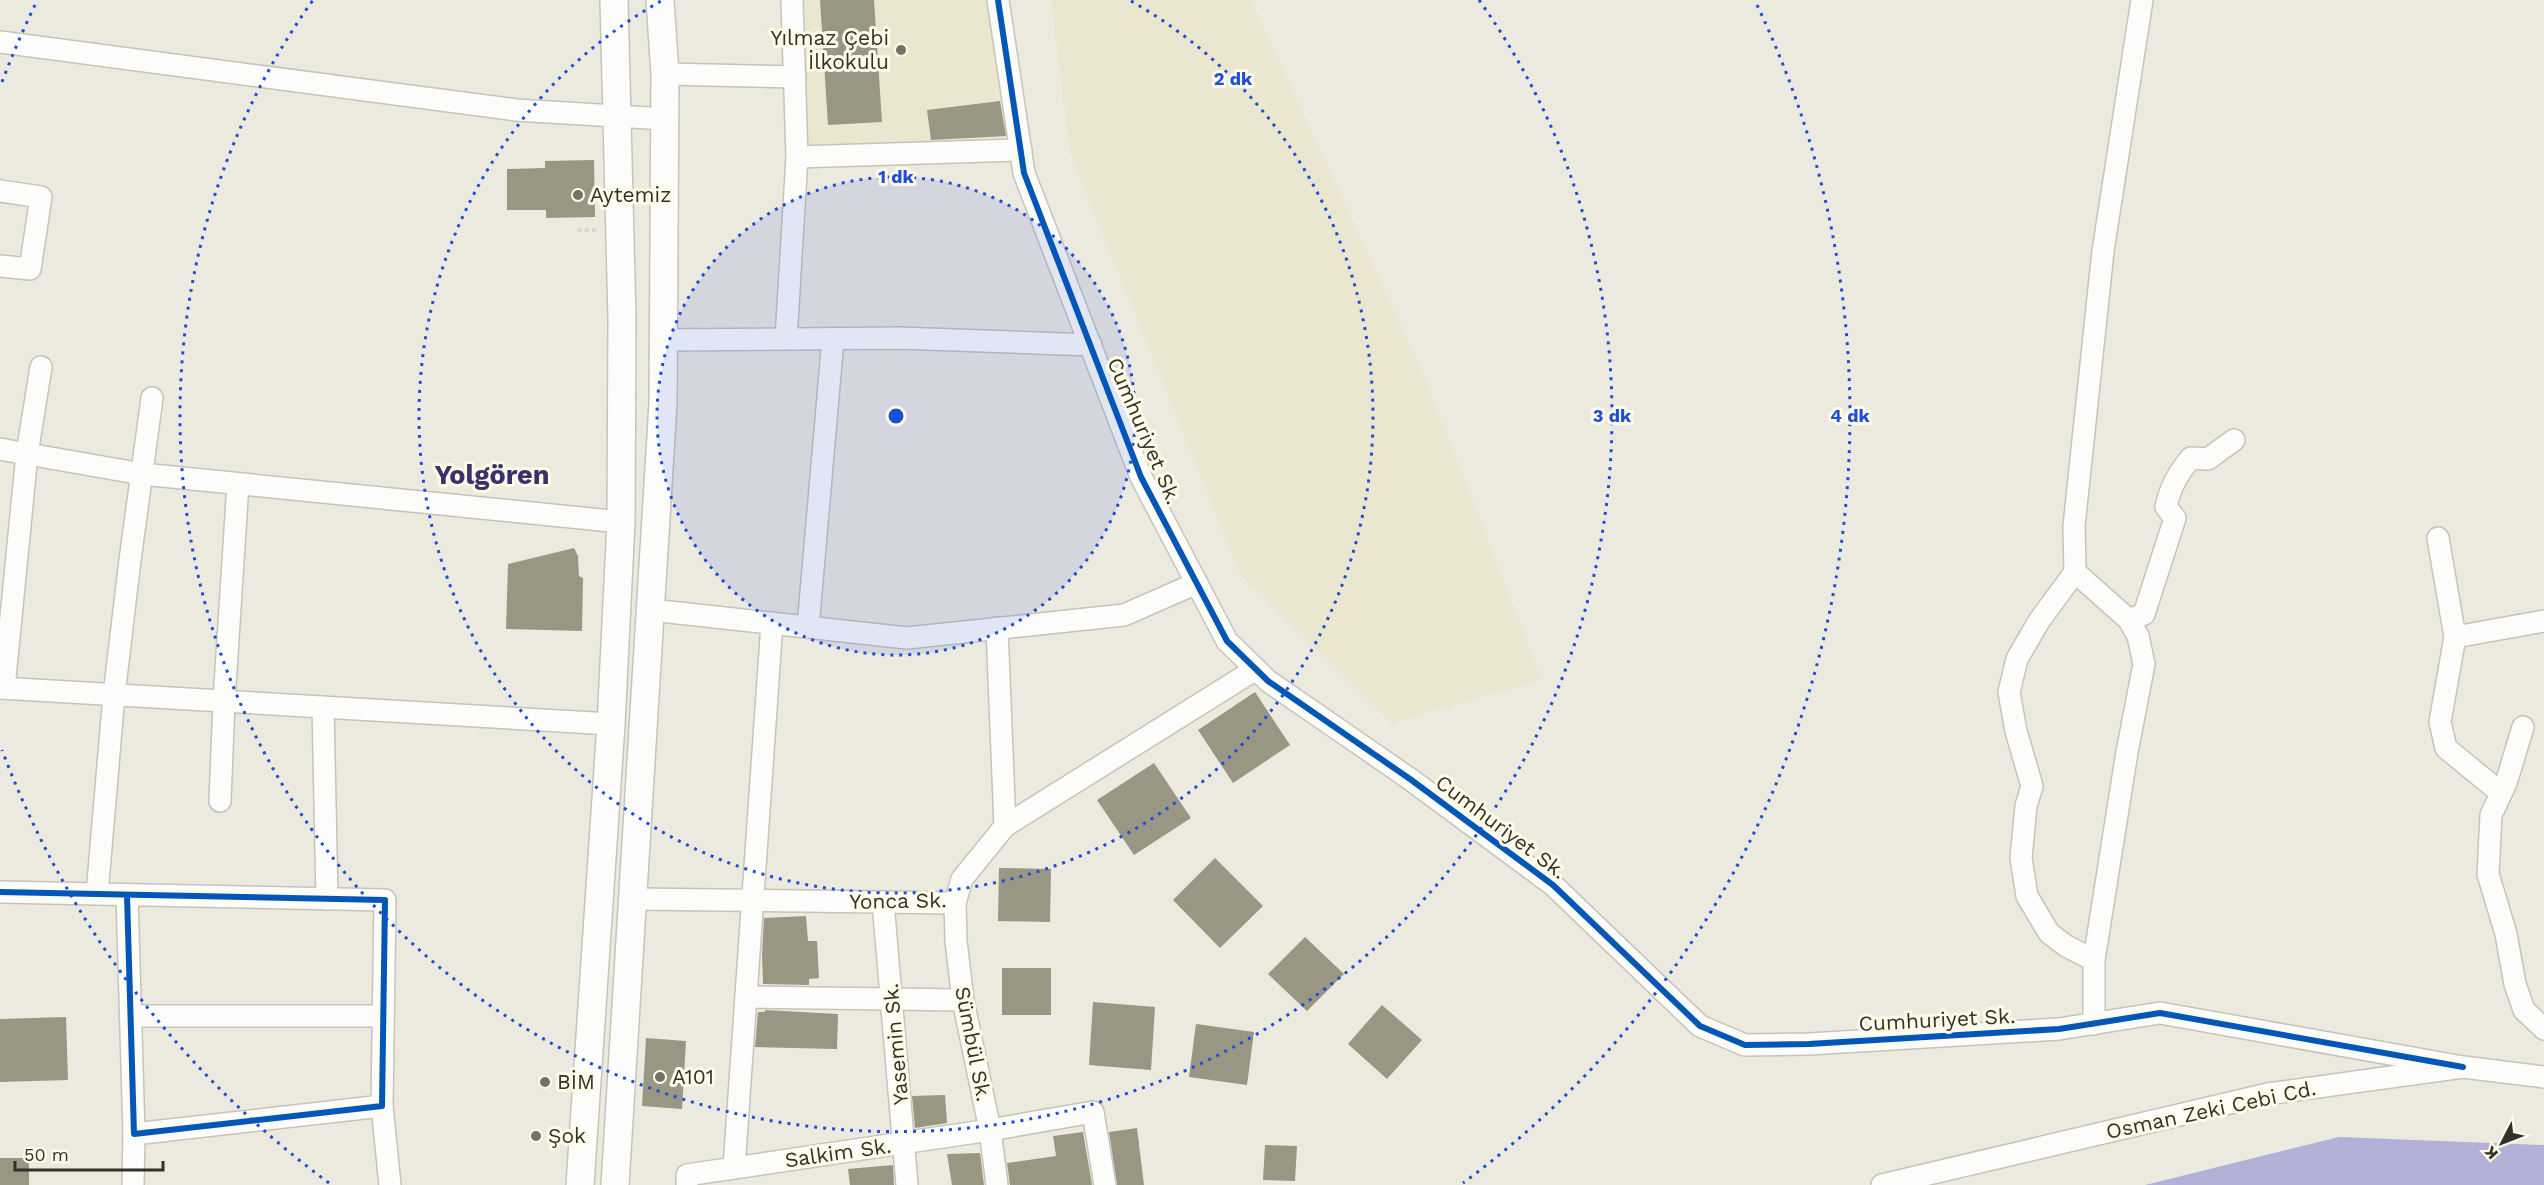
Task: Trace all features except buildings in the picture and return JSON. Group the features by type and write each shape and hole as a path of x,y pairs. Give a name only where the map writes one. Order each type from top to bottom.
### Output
{"main road":[{"path":"580,1185 611,724 621,522 622,319 614,0"},
{"path":"615,1185 663,404 665,74 660,0"}],"street":[{"path":"786,339 797,156 792,0"},
{"name":"Cumhuriyet Sk.","path":"998,0 1024,173 1141,477 1227,641 1268,681 1410,779 1553,885 1700,1026 1744,1045 1809,1044 2059,1029 2160,1013 2463,1067"},
{"path":"2094,960 2066,946 2049,933 2027,896 2021,858 2026,806 2032,786 2016,731 2009,692 2017,659 2039,621 2074,572 2074,526 2103,251 2142,0"},
{"path":"0,42 516,110 664,118"},
{"path":"665,74 795,77"},
{"path":"797,156 1021,150"},
{"path":"0,191 41,197 30,269 0,266"},
{"path":"663,340 899,338 1091,345"},
{"path":"808,627 833,339"},
{"path":"41,366 27,454 2,688 611,724"},
{"path":"98,894 114,695 152,398"},
{"path":"2129,620 2144,614 2175,518 2166,507 2169,490 2191,458 2208,459 2234,440"},
{"path":"0,449 142,474 621,522"},
{"path":"220,801 238,484"},
{"path":"2439,538 2455,636 2440,722 2446,748 2501,793"},
{"path":"2074,572 2129,620 2138,636 2144,664 2127,752 2094,960 2094,1024"},
{"path":"651,610 907,638 1124,615 1197,584"},
{"path":"2455,636 2544,621"},
{"path":"734,1168 772,623"},
{"path":"997,628 1005,826"},
{"name":"Yonca Sk.","path":"634,899 955,903 962,879 1005,826 1256,669"},
{"path":"323,707 327,899"},
{"path":"2523,727 2501,793 2491,815 2488,874 2506,934 2515,984 2524,1010 2544,1029"},
{"path":"0,892 386,900 382,1106 390,1185"},
{"path":"128,895 134,1134 133,1185"},
{"name":"Yasemin Sk.","path":"883,902 907,1185"},
{"name":"Sümbül Sk.","path":"955,903 956,941 963,1000 990,1130 997,1185"},
{"path":"746,997 963,1000"},
{"path":"130,1016 383,1016"},
{"name":"Osman Zeki Cebi Cd.","path":"1882,1185 2268,1094 2463,1067 2544,1077"},
{"path":"134,1134 382,1106"},
{"name":"Salkim Sk.","path":"687,1180 734,1168 990,1130 1093,1112 1106,1185"}],"shaded area":[{"name":"Yılmaz Çebi İlkokulu","path":"801,0 994,0 1008,136 931,145 808,148"},
{"path":"1051,0 1251,0 1425,378 1542,680 1392,723 1240,574 1070,152"}],"water":[{"path":"2339,1137 2544,1145 2544,1185 2145,1185"}],"cycle path":[{"path":"998,0 1024,173 1141,477 1227,641 1268,681 1410,779 1553,885 1700,1026 1745,1045 1809,1044 2059,1029 2160,1013 2463,1067"},
{"path":"0,892 385,900 382,1106 134,1134 127,895"}],"place":[{"name":"Yılmaz Çebi İlkokulu","path":"901,50"},
{"name":"Aytemiz","path":"578,195"},
{"name":"A101","path":"660,1077"},
{"name":"BİM","path":"545,1082"},
{"name":"Şok","path":"536,1136"}],"district":[{"name":"Yolgören","path":"492,475"}]}
